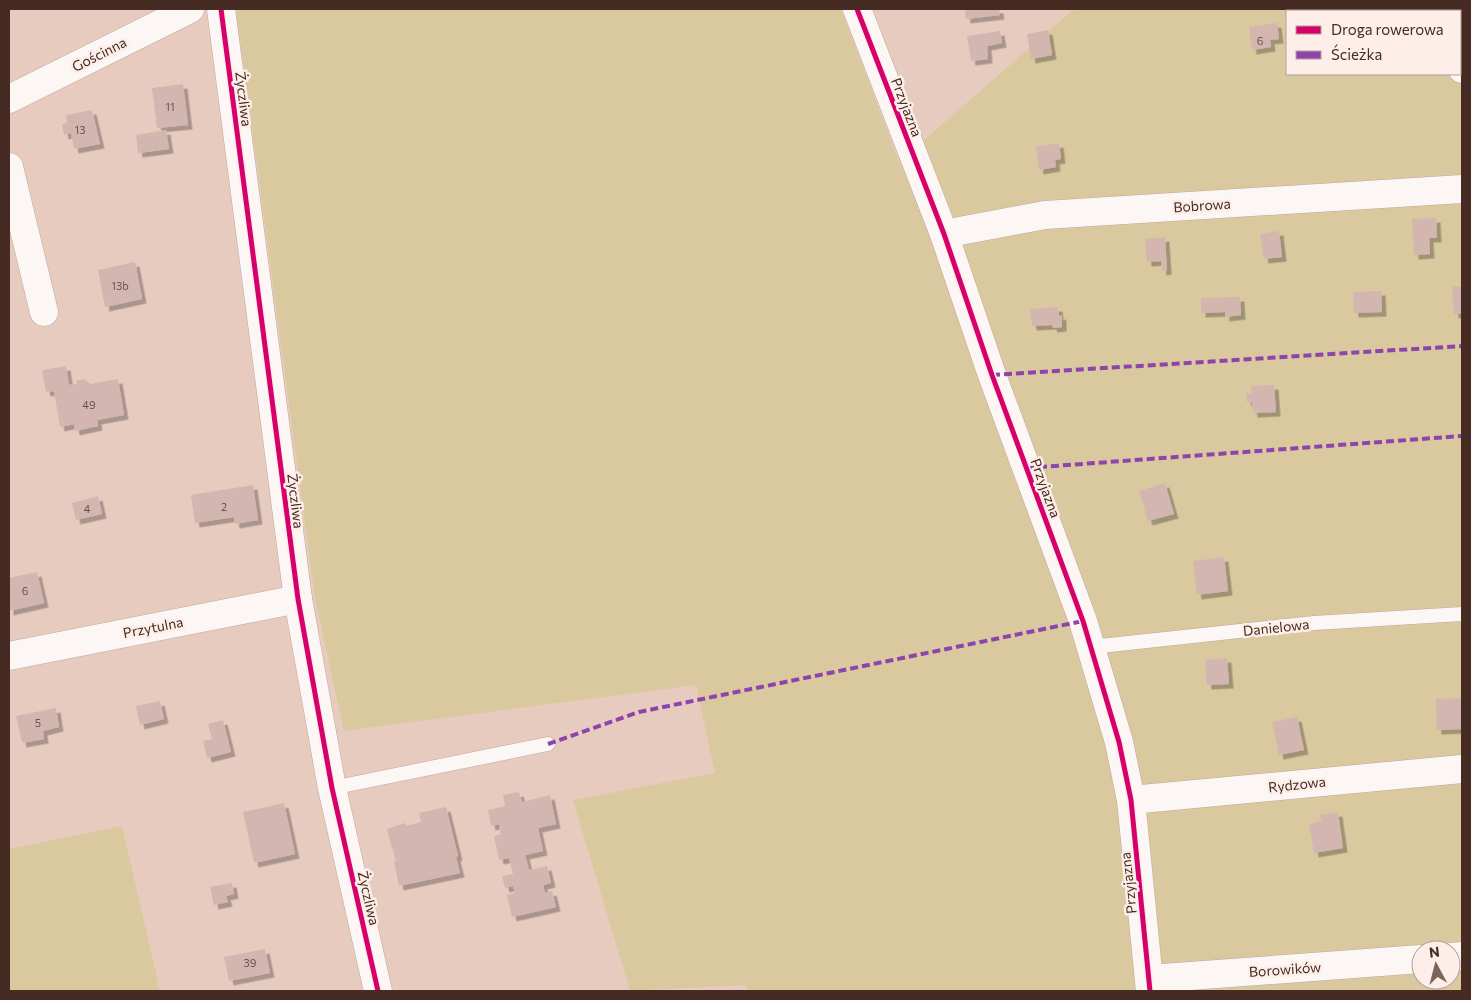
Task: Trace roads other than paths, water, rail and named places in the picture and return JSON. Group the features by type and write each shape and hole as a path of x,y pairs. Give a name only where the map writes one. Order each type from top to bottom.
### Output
{"street":[{"name":"Gościnna","path":"9,99 190,9"},
{"name":"Życzliwa","path":"221,9 298,599 332,788 378,991"},
{"name":"Przyjazna","path":"857,9 944,234 992,375 1084,621 1119,742 1131,800 1150,985"},
{"path":"9,167 44,312"},
{"name":"Bobrowa","path":"944,234 1045,215 1462,189"},
{"name":"Przytulna","path":"9,656 298,599"},
{"name":"Rydzowa","path":"1131,800 1462,769"},
{"name":"Borowików","path":"1150,985 1411,960"}],"lane":[{"name":"Danielowa","path":"1091,647 1314,623 1462,614"},
{"path":"332,788 548,744"}]}
